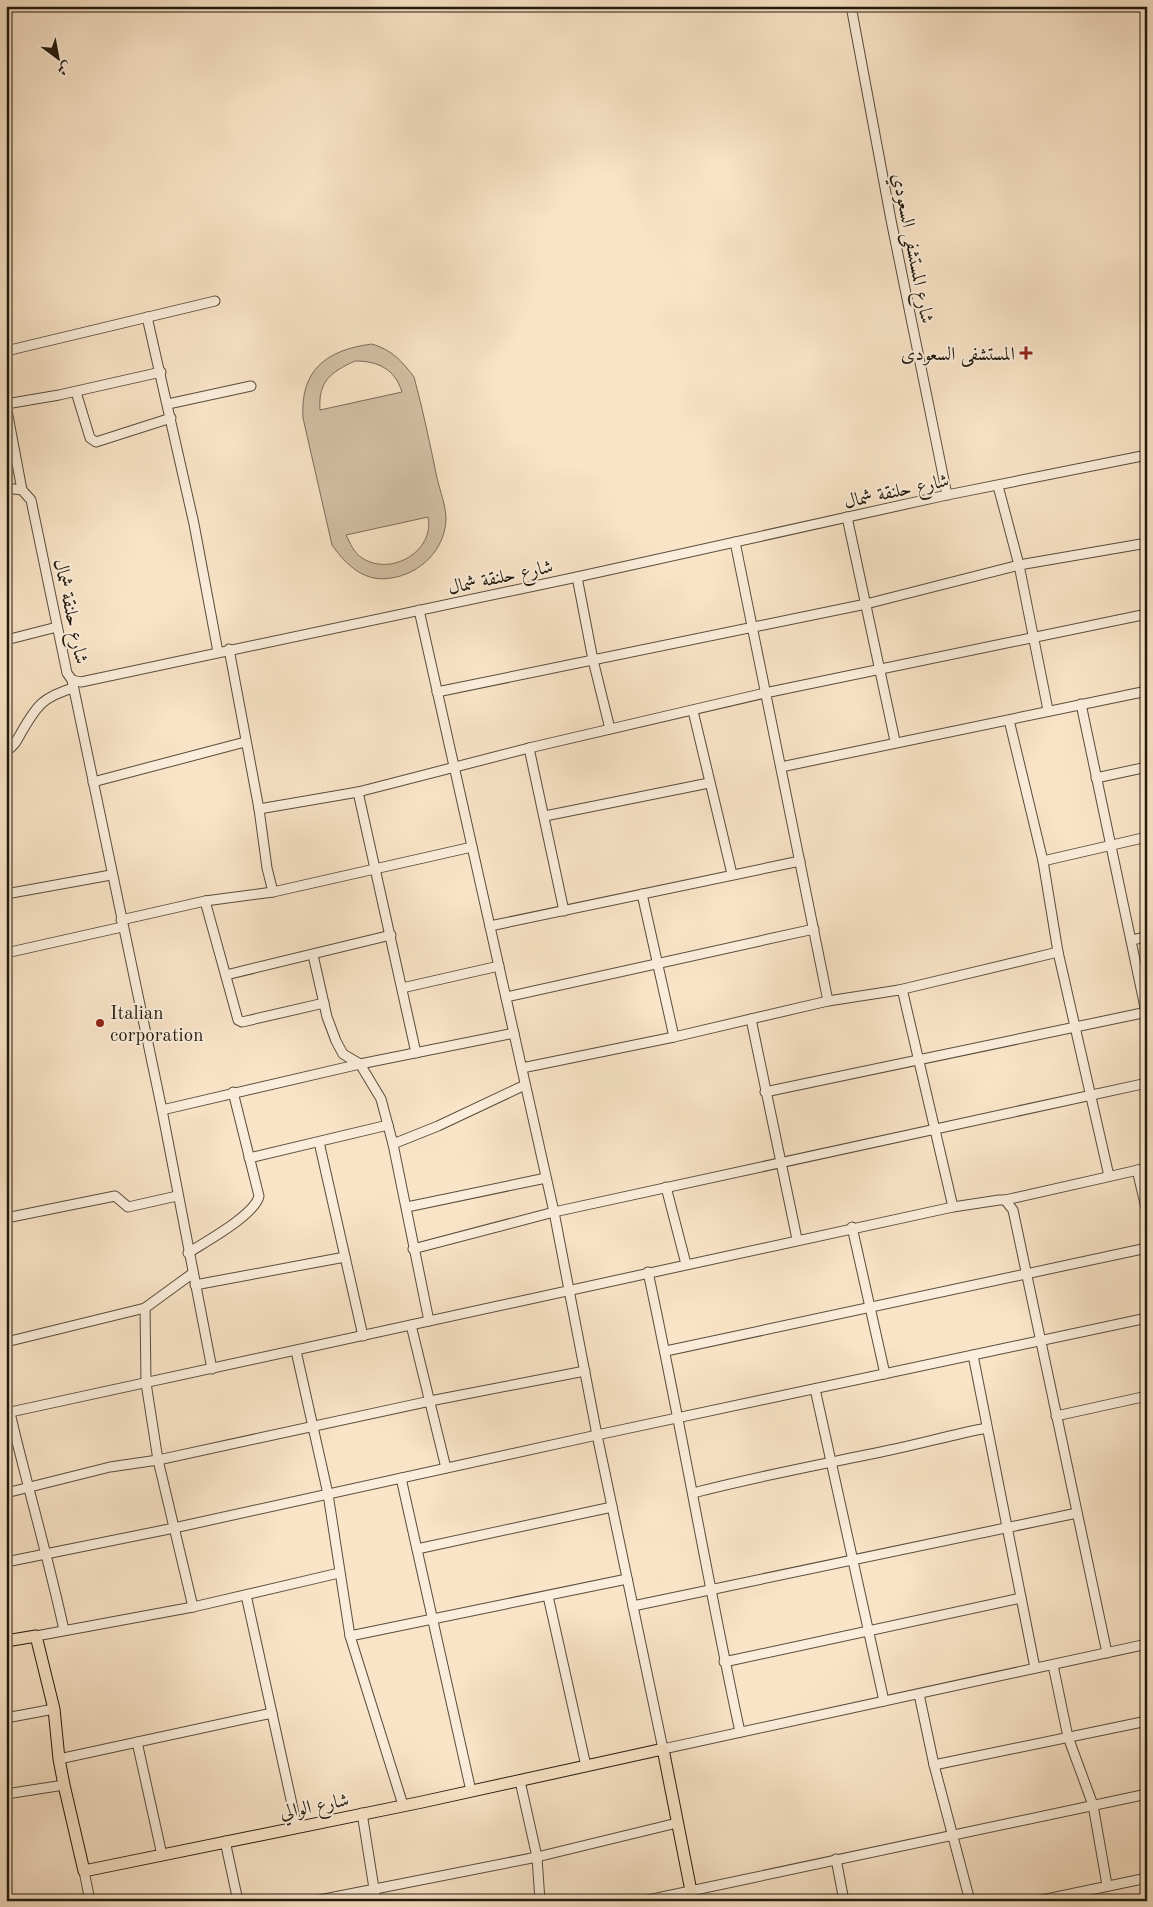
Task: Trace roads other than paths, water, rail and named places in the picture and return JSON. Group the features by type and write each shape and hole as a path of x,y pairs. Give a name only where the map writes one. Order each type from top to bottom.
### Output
{"main road":[{"path":"6,1642 36,1636 54,1709 59,1759 84,1871"},
{"name":"شارع الوالي","path":"84,1871 471,1791 663,1749"},
{"path":"663,1749 692,1895"}],"street":[{"name":"شارع المستشفى السعودي","path":"851,6 891,220 947,495"},
{"path":"6,351 215,301"},
{"path":"148,317 171,418 218,652"},
{"path":"6,405 76,392 161,372"},
{"path":"168,404 250,386"},
{"path":"76,392 90,438 96,442 171,418"},
{"name":"شارع حلنقة شمال","path":"6,405 22,490 33,504 67,673 73,684 229,649 577,577 947,495 1147,455"},
{"path":"998,486 1020,565 1048,710"},
{"path":"6,488 22,490"},
{"path":"847,517 895,741"},
{"path":"735,542 828,1001"},
{"path":"437,692 866,604 1020,565 1147,542"},
{"path":"577,577 593,660 610,729"},
{"path":"419,610 554,1212 597,1435 663,1749 1147,1644"},
{"path":"259,810 358,792 529,748 765,693 1147,614"},
{"path":"6,640 58,627"},
{"path":"229,649 259,810 266,868 273,892"},
{"path":"6,751 13,747 42,701 73,684 121,924 162,1110 188,1253 212,1369"},
{"path":"781,767 895,741 1009,720 1147,690"},
{"path":"765,1092 1146,1012 1081,704"},
{"path":"693,711 732,874"},
{"path":"1009,720 1043,861 1058,952 1109,1176"},
{"path":"93,782 246,742"},
{"path":"529,748 564,910"},
{"path":"1096,778 1147,767"},
{"path":"545,816 709,783"},
{"path":"358,792 416,1053"},
{"path":"1043,861 1147,838"},
{"path":"6,953 205,901 273,892 376,870 472,846"},
{"path":"490,926 800,861"},
{"path":"6,894 111,874"},
{"path":"642,894 674,1037"},
{"path":"205,901 236,1017 242,1022 324,1003"},
{"path":"506,998 814,930"},
{"path":"226,975 391,935"},
{"path":"1131,940 1147,937"},
{"path":"522,1068 674,1037 828,1001 900,990 1058,952"},
{"path":"313,955 324,1003 336,1041 344,1054 360,1064 381,1098 407,1207 413,1249 429,1321"},
{"path":"402,988 499,966"},
{"path":"900,990 906,998 917,1060 952,1206"},
{"path":"751,1019 797,1239"},
{"path":"162,1110 360,1064 514,1033"},
{"path":"413,1249 554,1212 1147,1083"},
{"path":"393,1144 438,1126 525,1085"},
{"path":"188,1253 247,1213 257,1202 258,1196 233,1092"},
{"path":"249,1158 388,1125"},
{"path":"319,1142 364,1336"},
{"path":"64,1630 47,1552 27,1488 8,1413 852,1227 952,1206 1005,1200 1147,1168"},
{"path":"1137,1170 1147,1212"},
{"path":"407,1207 546,1178"},
{"path":"666,1187 686,1264"},
{"path":"6,1218 115,1196 128,1206 177,1196"},
{"path":"1005,1200 1013,1210 1025,1274 1107,1653"},
{"path":"852,1227 885,1374"},
{"path":"666,1351 1147,1248"},
{"path":"195,1285 345,1257"},
{"path":"648,1272 680,1419 709,1590 740,1732"},
{"path":"6,1342 145,1308 192,1273"},
{"path":"145,1308 146,1383 158,1460 193,1607"},
{"path":"6,1562 47,1552 174,1528 597,1435 680,1419 1147,1318"},
{"path":"411,1325 446,1468"},
{"path":"296,1351 328,1494 350,1636 403,1805"},
{"path":"973,1355 1035,1668"},
{"path":"6,1493 110,1467 158,1460 430,1401 585,1371"},
{"path":"815,1389 884,1701"},
{"path":"1056,1416 1147,1396"},
{"path":"693,1493 764,1474 831,1462 987,1428"},
{"path":"401,1478 471,1791"},
{"path":"417,1549 612,1507"},
{"path":"633,1606 1077,1512"},
{"path":"36,1636 193,1607 339,1573"},
{"path":"350,1636 627,1579"},
{"path":"246,1595 297,1827"},
{"path":"548,1596 586,1766"},
{"path":"724,1662 1021,1598"},
{"path":"1053,1665 1068,1737 1093,1805 1107,1885"},
{"path":"919,1694 934,1765 970,1901"},
{"path":"6,1718 54,1709"},
{"path":"59,1759 272,1713"},
{"path":"934,1765 1147,1720"},
{"path":"137,1742 162,1855"},
{"path":"520,1780 537,1857 540,1901"},
{"path":"6,1794 64,1785"},
{"path":"643,1901 692,1895 836,1859 1147,1794"},
{"path":"362,1813 376,1901"},
{"path":"314,1901 537,1857 677,1824"},
{"path":"225,1841 238,1901"},
{"path":"836,1859 844,1901"},
{"path":"84,1871 90,1901"},
{"path":"1037,1901 1147,1878"},
{"path":"6,1892 8,1901"}],"place":[{"name":"المستشفى السعودى","path":"1026,353"},
{"name":"Italian corporation","path":"100,1023"}]}
